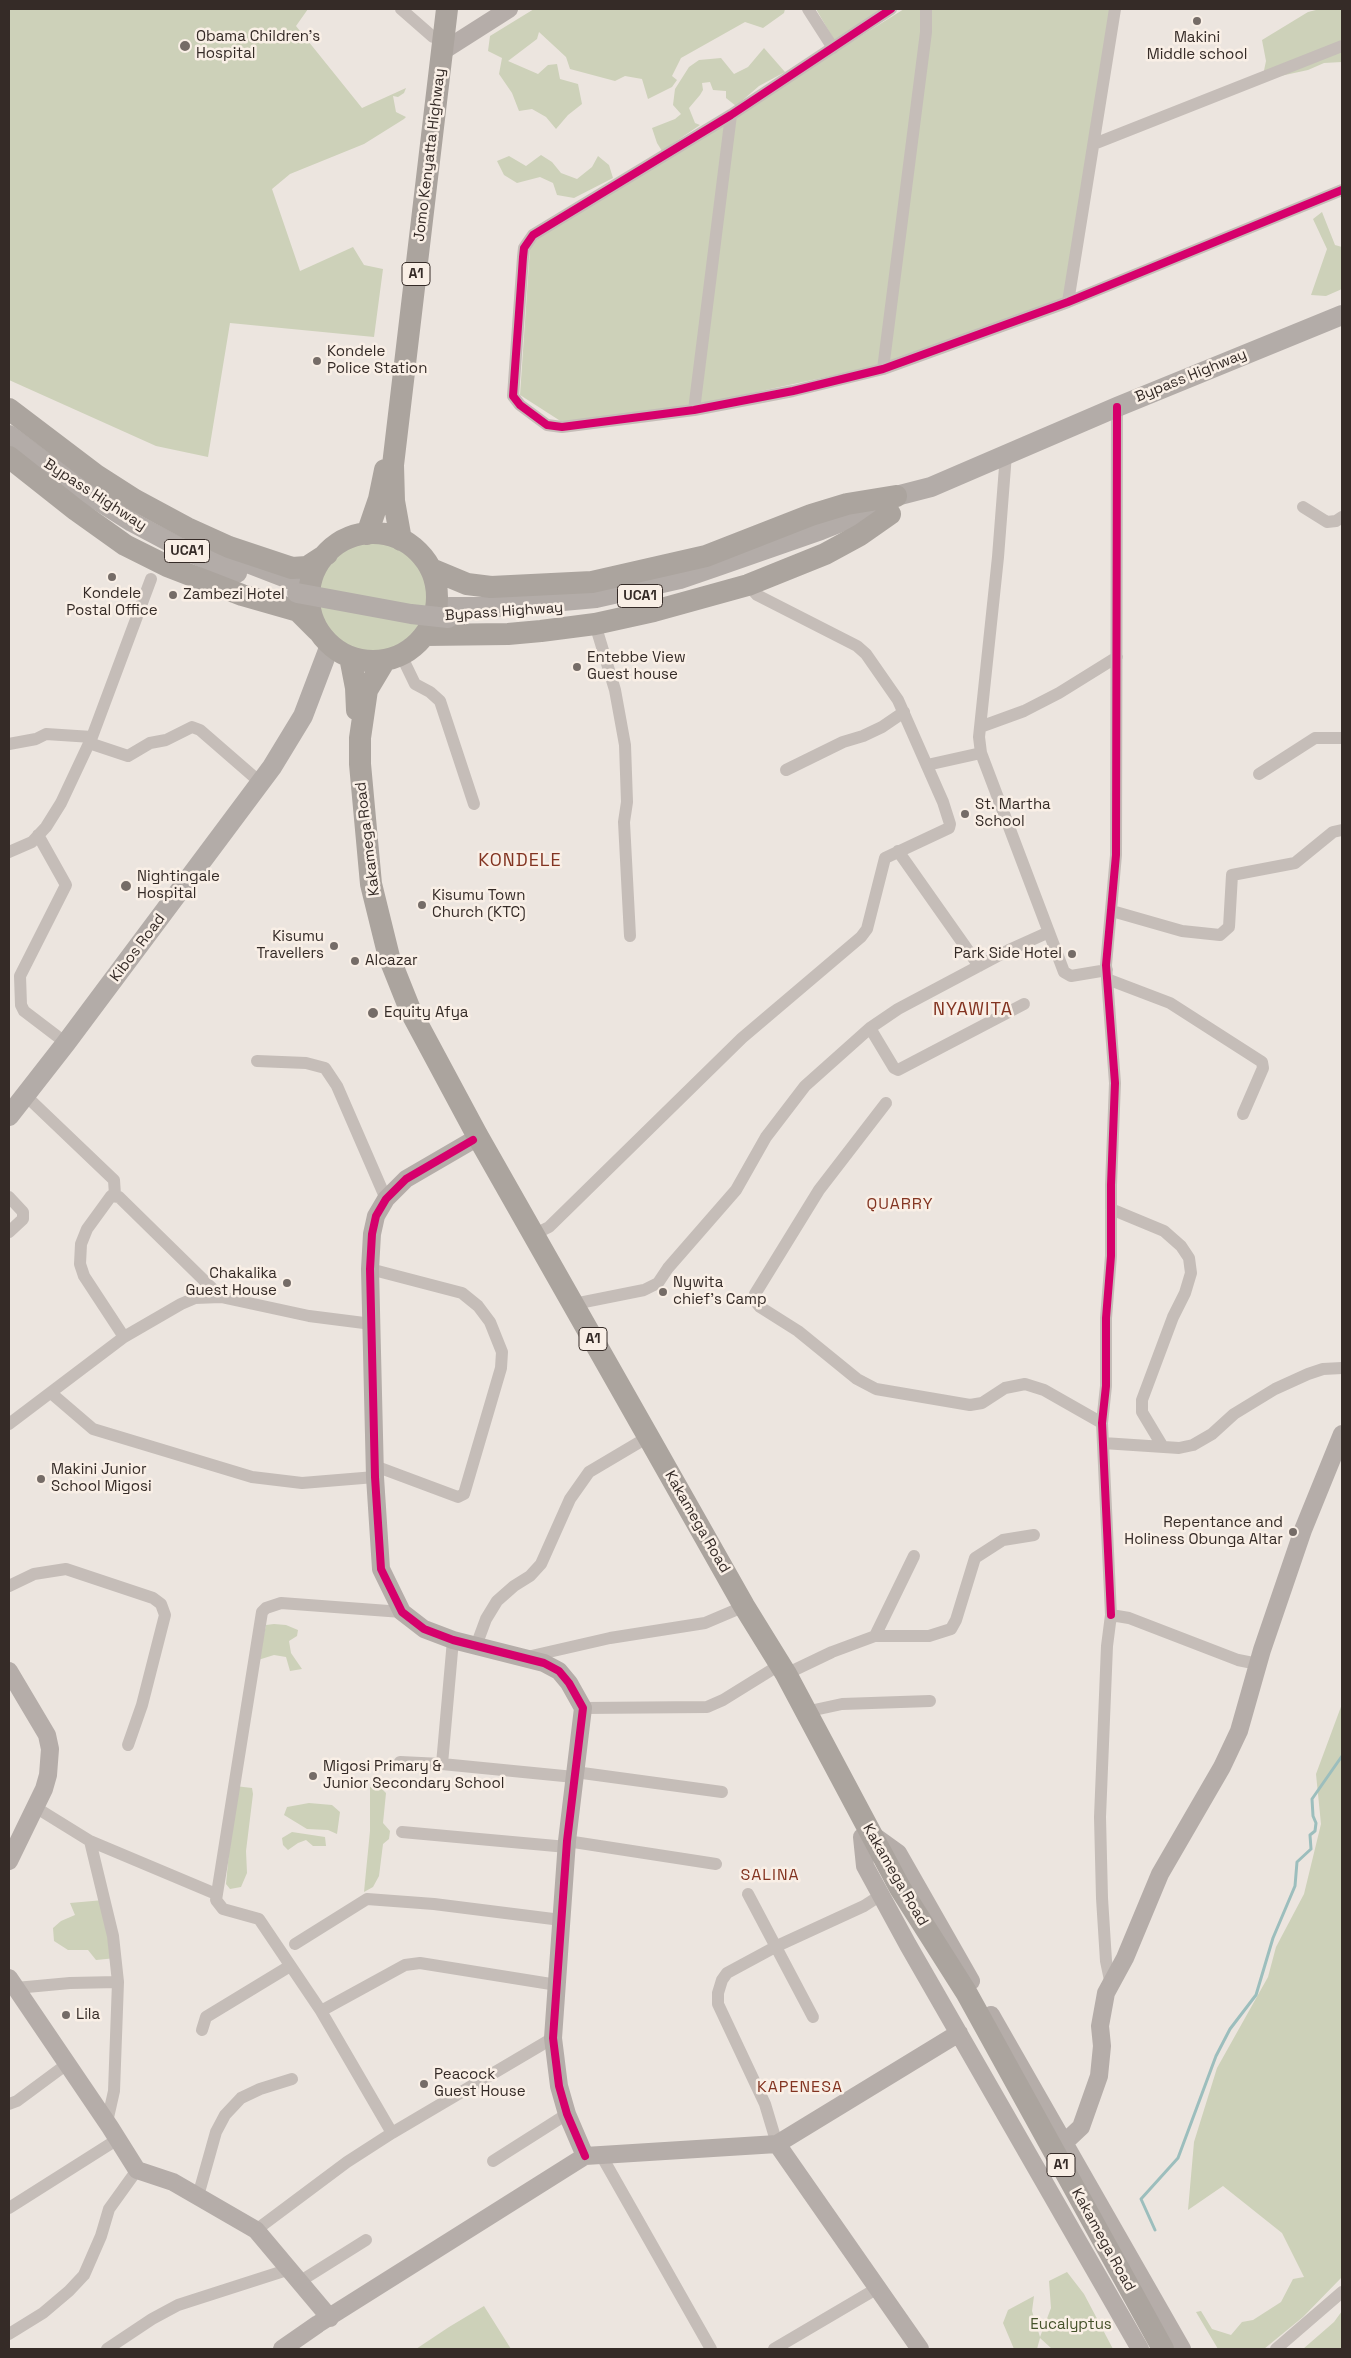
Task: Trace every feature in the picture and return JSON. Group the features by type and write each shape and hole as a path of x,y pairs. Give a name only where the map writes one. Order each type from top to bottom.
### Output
{"highway":[{"name":"Jomo Kenyatta Highway","path":"401,540 394,502 394,464 438,44 436,9"},
{"name":"Jomo Kenyatta Highway","path":"367,534 379,499 386,462 438,44 446,9"},
{"path":"9,409 96,475 135,500 187,528 229,547 292,568 307,567 327,553"},
{"path":"9,457 76,510 125,545 167,566 242,595 298,611 324,638 350,657 367,661 393,658"},
{"path":"431,569 459,581 492,588 592,582 706,556 811,515 847,504 893,505"},
{"path":"425,635 508,634 595,624 654,611 748,585 825,554 860,535 893,505"},
{"name":"A1","path":"327,553 339,544 367,534 390,536 401,540 418,552 431,569 435,582 437,603 432,623 425,635 414,647 393,658"},
{"path":"324,638 310,604 310,590 316,570 327,553"},
{"name":"Kakamega Road","path":"350,657 356,688 355,766 360,844 365,885 385,960 407,1014 473,1140 738,1609 805,1712 866,1835"},
{"name":"Kakamega Road","path":"393,658 367,690 360,738 360,764 371,884 389,957 415,1020 477,1135 535,1234 744,1606 866,1835 900,1888 1153,2349"},
{"name":"Kakamega Road","path":"953,1984 1164,2349"}],"main road":[{"name":"Bypass Highway","path":"9,435 88,488 189,538 290,582 356,595 448,607 497,608 596,598 680,579 823,533 884,504 893,505 1006,454 1342,314"},
{"name":"Bypass Highway","path":"9,421 88,488"},
{"name":"Kibos Road","path":"9,1116 66,1043 260,783 303,716 324,638"}],"street":[{"path":"401,9 438,44 509,9"},
{"path":"808,9 833,48"},
{"path":"891,9 731,115 533,236 524,248 523,258 513,396 520,405 547,425 562,428 694,410 793,392 883,369 1068,302 1342,190"},
{"path":"883,369 926,32 926,9"},
{"path":"1068,302 1115,9"},
{"path":"1094,144 1342,46"},
{"path":"694,410 731,115"},
{"path":"1111,1985 1106,1961 1100,1817 1110,1615 1102,1423 1106,1386 1106,1318 1111,1256 1115,1083 1107,974 1116,855 1117,407"},
{"path":"1006,454 980,728 981,753 1064,972 1068,976 1107,974 1170,1003 1220,1033 1262,1062 1263,1068 1243,1114"},
{"path":"1303,507 1327,522 1336,521 1342,517"},
{"path":"9,852 24,847 38,835 61,803 91,740 151,580"},
{"path":"535,1234 549,1226 742,1038 861,937 867,929 885,858 949,828 948,815 893,690 857,646 757,595 748,585"},
{"path":"595,624 615,690 625,745 626,802 624,822 630,936"},
{"path":"980,728 1024,712 1117,657"},
{"path":"393,658 415,684 430,692 440,701 474,804"},
{"path":"786,770 843,742 863,736 882,727 904,712"},
{"path":"9,744 36,739 46,734 91,740 128,756 150,743 166,740 192,727 200,730 260,783"},
{"path":"1259,774 1315,738 1342,738"},
{"path":"927,766 981,753"},
{"path":"1112,911 1182,931 1220,934 1228,927 1230,879 1232,875 1295,863 1333,832 1342,830"},
{"path":"38,835 66,884 47,927 20,976 21,1005 24,1011 66,1043"},
{"path":"898,851 979,966"},
{"path":"574,1304 644,1290 658,1283 668,1268 736,1190 763,1141 805,1086 870,1028 898,1009 979,966 1049,932"},
{"path":"870,1028 894,1068 898,1070 1024,1004"},
{"path":"257,1061 306,1063 325,1068 337,1086 386,1199"},
{"path":"25,1095 114,1180 115,1195 221,1297"},
{"path":"886,1103 819,1190 756,1294 756,1302 760,1307 798,1331 857,1379 876,1389 970,1406 982,1403 1005,1388 1025,1384 1044,1390 1102,1423"},
{"path":"473,1140 406,1179 386,1199 376,1216 372,1234 370,1269 375,1472 381,1569 402,1612 424,1629 452,1640 544,1662 559,1671 569,1683 583,1708 567,1844 553,2038 559,2086 567,2114 711,2349"},
{"path":"115,1195 104,1204 87,1230 79,1256 84,1276 124,1337"},
{"path":"9,1196 23,1212 23,1218 9,1232"},
{"path":"1112,1209 1164,1231 1181,1246 1189,1258 1191,1273 1186,1293 1173,1318 1142,1400 1142,1412 1163,1447"},
{"path":"51,1393 93,1429 252,1477 302,1483 375,1472 458,1497 464,1494 501,1368 502,1352 490,1322 474,1302 462,1293 370,1269"},
{"path":"9,1424 124,1337 189,1300 208,1296 221,1297 309,1316 372,1324"},
{"path":"1103,1443 1179,1448 1193,1445 1212,1434 1234,1414 1275,1389 1323,1369 1342,1368"},
{"path":"1064,2142 1081,2127 1099,2076 1102,2046 1100,2026 1106,1994 1125,1958 1160,1874 1222,1767 1239,1731 1258,1664 1303,1530 1342,1434"},
{"path":"476,1646 486,1619 498,1601 514,1586 530,1576 541,1564 570,1499 590,1472 643,1440"},
{"path":"583,1708 706,1707 779,1671 875,1636 929,1636 951,1629 956,1620 975,1558 1003,1540 1034,1535"},
{"path":"875,1636 914,1556"},
{"path":"9,1586 34,1574 66,1569 153,1598 161,1604 165,1616 142,1705 128,1745"},
{"path":"392,2133 321,2011 259,1919 223,1909 218,1904 216,1894 262,1612 266,1608 281,1603 402,1612"},
{"path":"523,1658 610,1638 705,1623 738,1609"},
{"path":"1110,1615 1129,1618 1238,1660 1258,1664"},
{"path":"442,1764 452,1640"},
{"path":"9,1672 34,1710 48,1742 48,1775 9,1861"},
{"path":"805,1712 842,1704 930,1701"},
{"path":"400,1762 575,1775 722,1792"},
{"path":"35,1807 90,1841 216,1894"},
{"path":"402,1832 567,1844 716,1864"},
{"path":"1140,2349 865,1866 866,1835 898,1853 1182,2349"},
{"path":"90,1841 113,1936 118,1982 114,2091 107,2122"},
{"path":"748,1894 778,1946 813,2017"},
{"path":"881,1895 864,1906 778,1946 727,1973 722,1980 718,2004 765,2104 777,2144 876,2289 920,2349"},
{"path":"295,1944 367,1899 434,1904 561,1920"},
{"path":"321,2011 405,1965 420,1963 557,1985"},
{"path":"202,2030 206,2017 290,1966"},
{"path":"12,1983 118,1982"},
{"path":"12,1983 107,2122 137,2170 173,2182 256,2230 330,2318"},
{"path":"282,2349 593,2155 777,2144 960,2033"},
{"path":"256,2230 347,2162 392,2133 553,2038"},
{"path":"9,2104 17,2101 67,2064"},
{"path":"198,2196 216,2132 225,2115 241,2098 292,2078"},
{"path":"493,2162 567,2114"},
{"path":"9,2208 118,2139"},
{"path":"9,2334 43,2313 69,2292 84,2275 101,2236 109,2209 137,2170"},
{"path":"107,2349 152,2319 178,2305 295,2275 366,2240"},
{"path":"774,2349 876,2289"},
{"path":"1276,2349 1342,2292"}],"green space":[{"path":"9,9 308,9 296,26 362,108 406,88 404,93 398,97 393,96 396,112 406,117 404,119 364,144 290,174 272,189 300,271 353,247 364,265 383,269 374,337 230,323 208,457 156,446 9,380"},
{"path":"534,9 785,9 784,13 763,28 745,22 681,58 672,76 677,80 672,87 648,99 642,79 625,76 615,81 570,69 566,57 539,32 537,39 508,61 538,74 548,65 557,64 560,79 578,84 582,104 568,115 556,129 546,117 532,109 519,111 512,93 499,74 502,58 488,51 490,36"},
{"path":"816,9 885,9 834,40"},
{"path":"904,9 1110,9 1064,299 878,366 686,407 562,422 520,395 530,248 539,237"},
{"path":"1320,9 1342,9 1342,62 1324,63 1308,70 1262,80 1266,61 1262,40 1308,12"},
{"path":"764,48 785,72 759,86 736,106 726,98 726,91 713,90 710,82 702,83 703,90 689,108 695,123 700,125 662,151 652,128 675,119 681,114 673,105 675,89 689,67 699,60 721,58 734,74 748,67"},
{"path":"541,155 552,162 561,173 577,179 592,167 598,156 609,165 613,178 574,198 557,195 553,183 540,177 517,183 504,175 497,161 509,156 526,166"},
{"path":"1322,212 1335,245 1342,247 1342,289 1326,296 1311,295 1327,249 1313,219"},
{"path":"373,537 385,538 396,542 406,547 415,555 423,564 428,574 432,585 432,609 428,620 423,630 415,639 406,647 396,652 385,656 373,657 361,656 350,652 340,647 331,639 323,630 318,620 314,609 313,597 314,585 318,574 323,564 331,555 340,547 350,542 361,538"},
{"path":"266,1625 286,1625 298,1630 297,1636 289,1641 291,1653 302,1669 290,1671 286,1657 274,1655 258,1660"},
{"path":"1342,1704 1342,2277 1303,2317 1264,2349 1218,2349 1196,2312 1201,2311 1212,2329 1231,2335 1242,2322 1253,2320 1281,2302 1293,2279 1304,2277 1282,2233 1223,2186 1188,2210 1194,2142 1217,2068 1268,1977 1276,1947 1304,1894 1321,1824 1316,1774"},
{"path":"235,1786 252,1788 253,1794 246,1851 247,1873 241,1887 230,1889 226,1884"},
{"path":"379,1786 386,1793 383,1823 390,1831 389,1839 383,1844 379,1876 373,1887 364,1892 370,1831 370,1787"},
{"path":"309,1803 332,1805 340,1812 337,1834 328,1830 307,1829 284,1815 287,1807"},
{"path":"292,1832 325,1837 326,1846 313,1846 306,1840 288,1850 283,1845 282,1838"},
{"path":"104,1900 116,1958 96,1960 88,1950 68,1950 54,1941 53,1928 61,1921 75,1915 70,1903"},
{"name":"Eucalyptus","path":"1067,2272 1084,2294 1113,2349 1052,2349 1040,2338 1037,2349 1014,2349 1003,2323 1008,2310 1034,2296 1032,2311 1040,2337 1051,2308 1049,2281"},
{"path":"484,2306 511,2349 416,2349 449,2327"},
{"path":"1342,2311 1342,2349 1303,2349 1334,2322"}],"waterway":[{"path":"1155,2230 1141,2199 1178,2158 1216,2056 1230,2029 1256,1995 1273,1938 1295,1886 1297,1862 1311,1849 1310,1835 1315,1831 1316,1823 1313,1816 1312,1799 1342,1756"}],"cycle path":[{"path":"891,9 731,115 533,235 524,248 523,257 513,396 520,405 547,425 562,427 694,410 793,391 883,369 1068,302 1342,190"},
{"path":"1111,1615 1102,1423 1106,1386 1106,1318 1111,1256 1111,1185 1115,1083 1106,965 1116,855 1117,407"},
{"path":"473,1140 406,1179 386,1199 376,1216 372,1234 370,1269 375,1477 381,1569 402,1612 424,1629 453,1640 544,1663 559,1671 569,1683 583,1708 567,1841 553,2038 559,2086 567,2114 585,2156"}],"place":[{"name":"Makini Middle school","path":"1197,21"},
{"name":"Obama Children's Hospital","path":"185,46"},
{"name":"Kondele Police Station","path":"317,361"},
{"name":"Kondele Postal Office","path":"112,577"},
{"name":"Zambezi Hotel","path":"173,595"},
{"name":"Entebbe View Guest house","path":"577,667"},
{"name":"St. Martha School","path":"965,814"},
{"name":"Nightingale Hospital","path":"126,886"},
{"name":"Kisumu Town Church (KTC)","path":"422,905"},
{"name":"Kisumu Travellers","path":"334,946"},
{"name":"Park Side Hotel","path":"1072,954"},
{"name":"Alcazar","path":"355,961"},
{"name":"Equity Afya","path":"373,1013"},
{"name":"Chakalika Guest House","path":"287,1283"},
{"name":"Nywita chief's Camp","path":"663,1292"},
{"name":"Makini Junior School Migosi","path":"41,1479"},
{"name":"Repentance and Holiness Obunga Altar","path":"1293,1532"},
{"name":"Migosi Primary & Junior Secondary School","path":"313,1776"},
{"name":"Lila","path":"66,2015"},
{"name":"Peacock Guest House","path":"424,2084"}],"district":[{"name":"KONDELE","path":"520,861"},
{"name":"NYAWITA","path":"973,1010"},
{"name":"QUARRY","path":"900,1205"},
{"name":"SALINA","path":"770,1876"},
{"name":"KAPENESA","path":"800,2088"}]}
